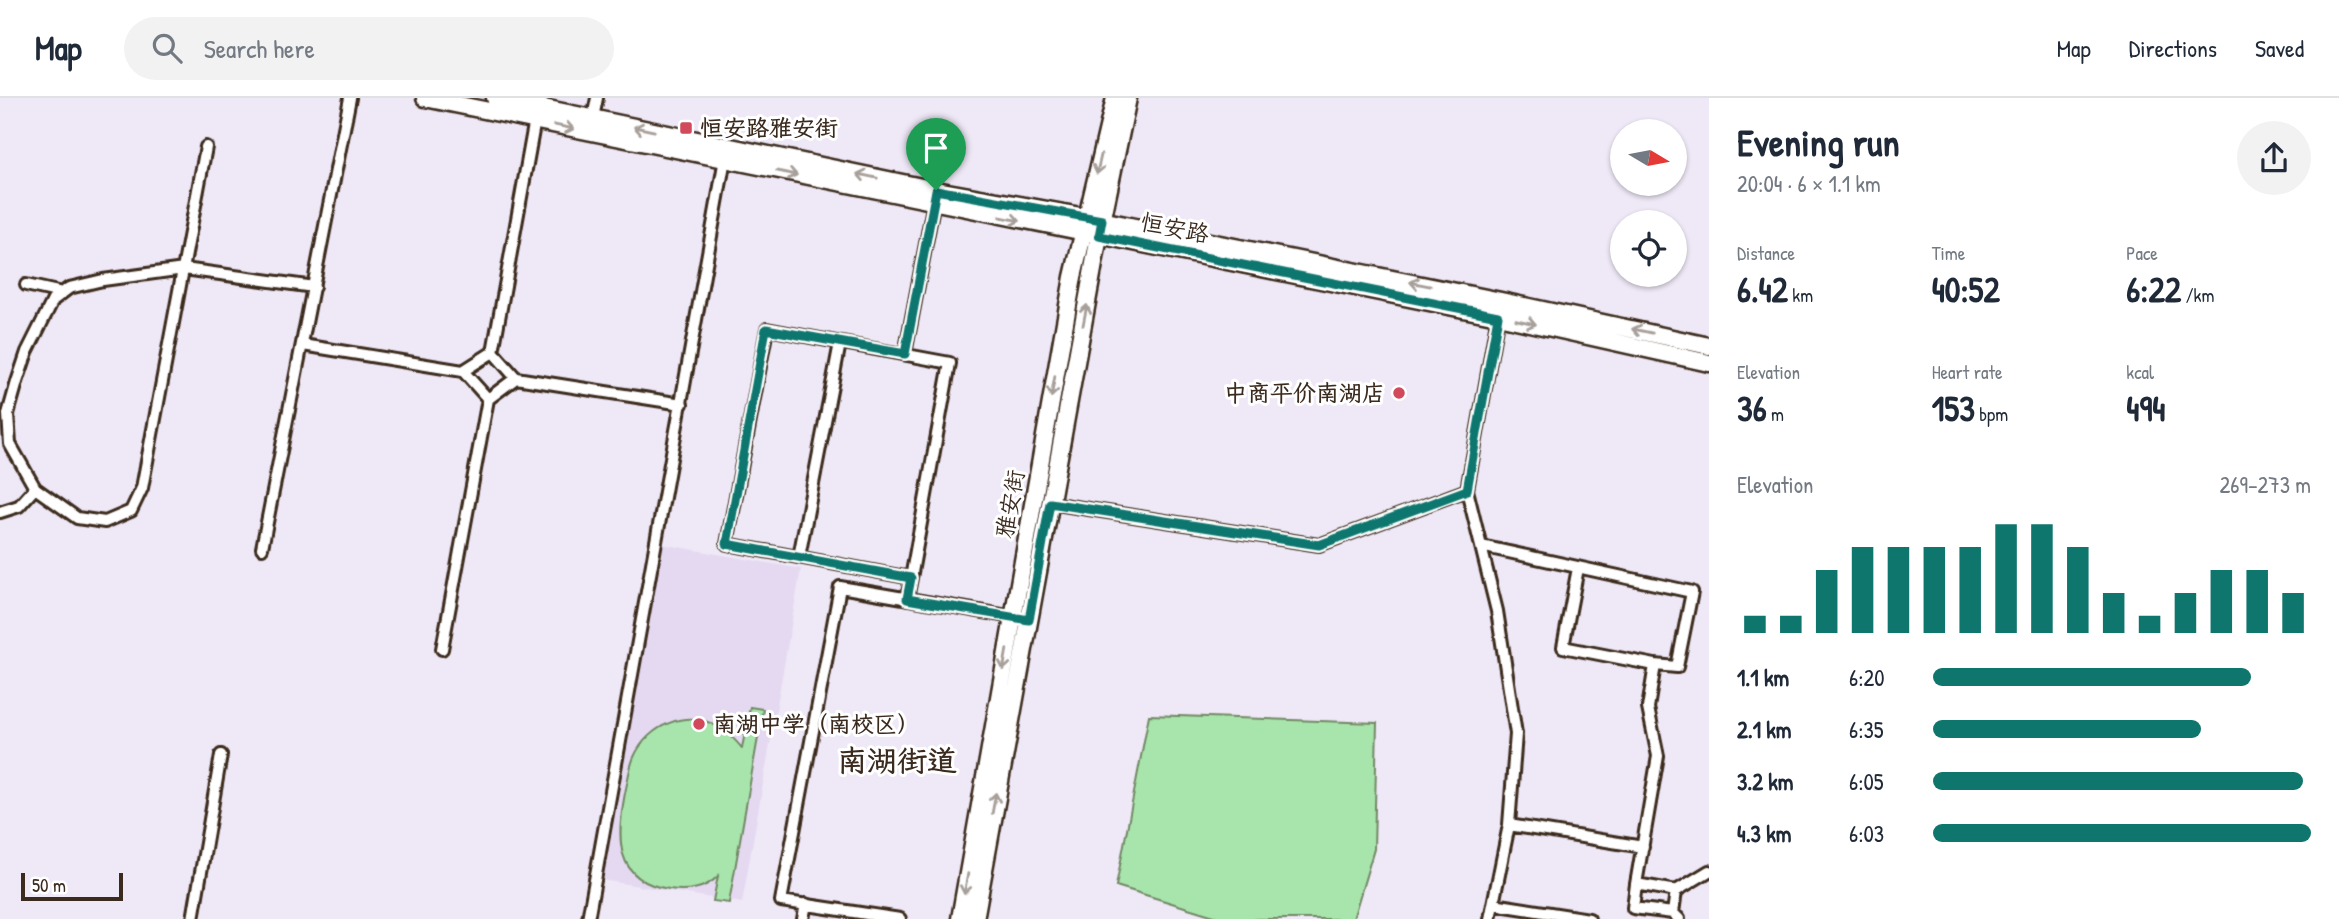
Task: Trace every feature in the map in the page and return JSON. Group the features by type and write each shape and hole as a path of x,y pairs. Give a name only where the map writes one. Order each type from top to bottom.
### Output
{"main road":[{"name":"恒安路","path":"425,98 536,114 935,197 1499,308 1709,346"},
{"name":"恒安路","path":"495,98 536,114"},
{"name":"雅安街","path":"960,919 1021,619 1115,98"},
{"name":"雅安街","path":"975,919 1021,619 1050,503 1093,226 1128,98"},
{"name":"恒安路","path":"1499,308 1709,363"}],"street":[{"path":"262,548 349,98"},
{"path":"591,125 597,98"},
{"path":"463,371 493,352 536,114"},
{"path":"206,147 184,269 142,488 131,511 105,522 77,518 35,488 10,444 8,414 27,352 53,300 62,293 69,288 103,279 184,269 314,287"},
{"path":"588,919 726,153"},
{"path":"905,354 935,197"},
{"path":"26,285 62,293"},
{"path":"1490,919 1509,825 1516,734 1497,611 1467,490 1499,308"},
{"path":"907,599 911,578 950,363 766,329 727,544 911,578"},
{"path":"799,557 840,343"},
{"path":"303,345 463,371 488,399"},
{"path":"493,352 516,378 682,404"},
{"path":"442,649 488,399 516,378"},
{"path":"0,398 12,400"},
{"path":"0,512 19,506 35,488"},
{"path":"1050,503 1319,545 1467,490"},
{"path":"1481,547 1692,592 1677,667 1563,646 1578,568"},
{"path":"900,919 781,901 840,587 1021,619"},
{"path":"1655,665 1648,708 1658,756 1632,913 1676,916 1676,891"},
{"path":"193,919 221,755"},
{"path":"1509,825 1643,847"},
{"path":"1636,884 1676,891 1709,871"},
{"path":"803,919 806,904"},
{"path":"1493,904 1589,919"}],"shaded area":[{"name":"南湖中学（南校区）","path":"656,543 801,569 742,903 596,879"}],"green space":[{"path":"750,707 763,709 729,903 713,901 718,876 702,887 683,890 651,884 637,877 623,854 621,825 630,770 640,746 659,728 681,720 694,719 722,729 742,748"},
{"path":"1149,715 1377,723 1374,849 1353,919 1224,919 1116,886"}],"place":[{"name":"恒安路雅安街","path":"686,128"},
{"name":"中商平价南湖店","path":"1399,393"},
{"name":"南湖中学（南校区）","path":"699,724"}],"district":[{"name":"南湖街道","path":"897,761"}],"route":[{"path":"936,190 1102,220 1099,236 1498,316 1467,490 1319,545 1050,503 1029,620 907,599 911,578 727,544 766,329 905,354 936,190"}]}
